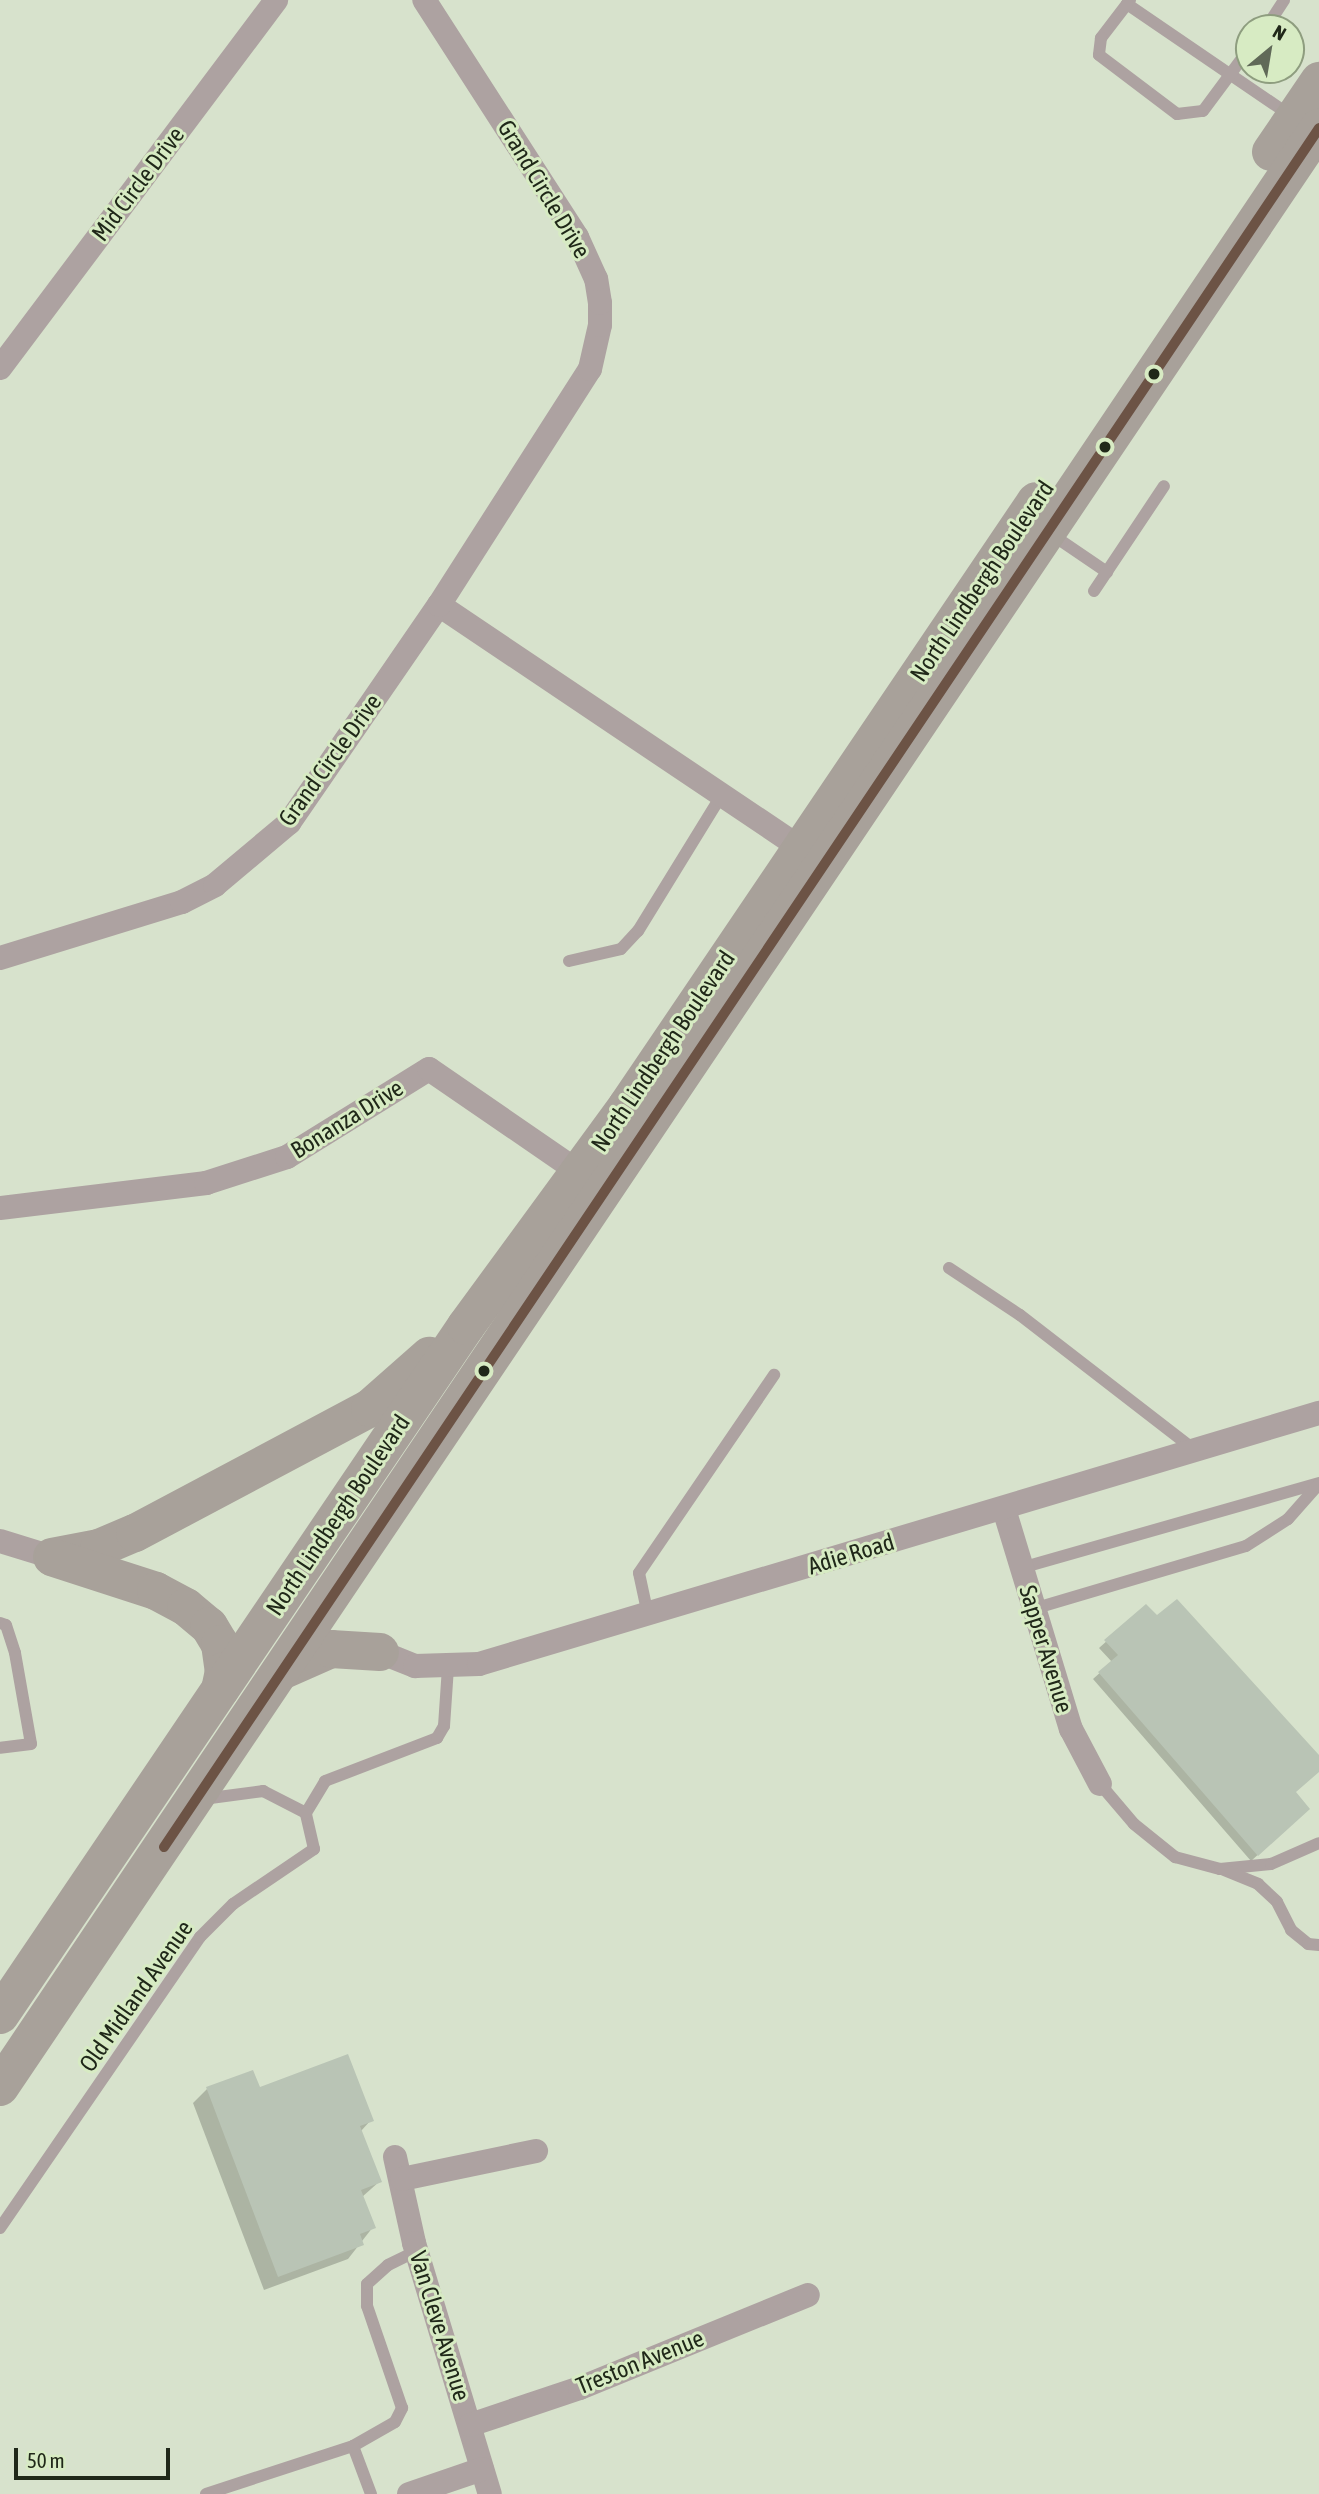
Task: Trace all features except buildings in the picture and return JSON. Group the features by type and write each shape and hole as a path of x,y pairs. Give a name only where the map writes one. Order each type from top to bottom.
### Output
{"highway":[{"name":"North Lindbergh Boulevard","path":"0,2087 1048,532 1313,126 1319,81"},
{"name":"North Lindbergh Boulevard","path":"0,2015 466,1326 579,1172 801,848 1313,126"},
{"path":"52,1557 99,1548 135,1533 370,1408 466,1326"},
{"path":"52,1557 156,1591 186,1607 209,1626 220,1644 224,1671 220,1690"},
{"path":"348,1571 345,1598 350,1621 380,1652"},
{"path":"281,1671 331,1649 380,1652"}],"street":[{"name":"Mid Circle Drive","path":"0,368 276,0"},
{"name":"Grand Circle Drive","path":"0,958 165,908 215,886 289,823 439,605 567,411 590,369 600,325 596,279 577,237 424,0"},
{"path":"439,605 801,848"},
{"name":"Bonanza Drive","path":"0,1208 206,1183 287,1157 429,1069 579,1172"},
{"name":"Adie Road","path":"380,1652 415,1666 479,1664 1319,1414"},
{"name":"Sapper Avenue","path":"1004,1509 1071,1730 1100,1784"},
{"path":"0,1541 52,1557"},
{"name":"Van Cleve Avenue","path":"490,2494 417,2251 398,2168 536,2151"},
{"name":"Treston Avenue","path":"470,2425 580,2388 808,2295"},
{"path":"409,2494 482,2469"}],"lane":[{"path":"1235,66 1229,74 1203,111 1177,114 1099,55 1101,38 1128,2 1229,74 1313,126"},
{"path":"1094,591 1164,486"},
{"path":"1048,532 1107,572"},
{"path":"569,961 621,949 638,931 721,796"},
{"path":"949,1268 1020,1315 1196,1451"},
{"path":"648,1615 639,1573 774,1374"},
{"path":"1021,1568 1319,1483"},
{"path":"1033,1609 1246,1546 1288,1519 1319,1483"},
{"path":"0,1623 6,1625 15,1653 31,1744 0,1748"},
{"path":"195,1800 263,1791 306,1813 332,1777 437,1738 444,1726 448,1667"},
{"path":"1100,1784 1134,1824 1175,1857 1220,1869 1258,1884 1277,1902 1291,1930 1308,1944 1319,1945"},
{"name":"Old Midland Avenue","path":"0,2228 200,1937 233,1904 314,1849 306,1813"},
{"path":"1220,1869 1271,1864 1319,1843"},
{"path":"206,2494 353,2446 395,2422 402,2408 367,2306 368,2284 388,2264 417,2251"},
{"path":"353,2446 371,2494"}],"transit line":[{"path":"164,1847 1319,128"}]}
